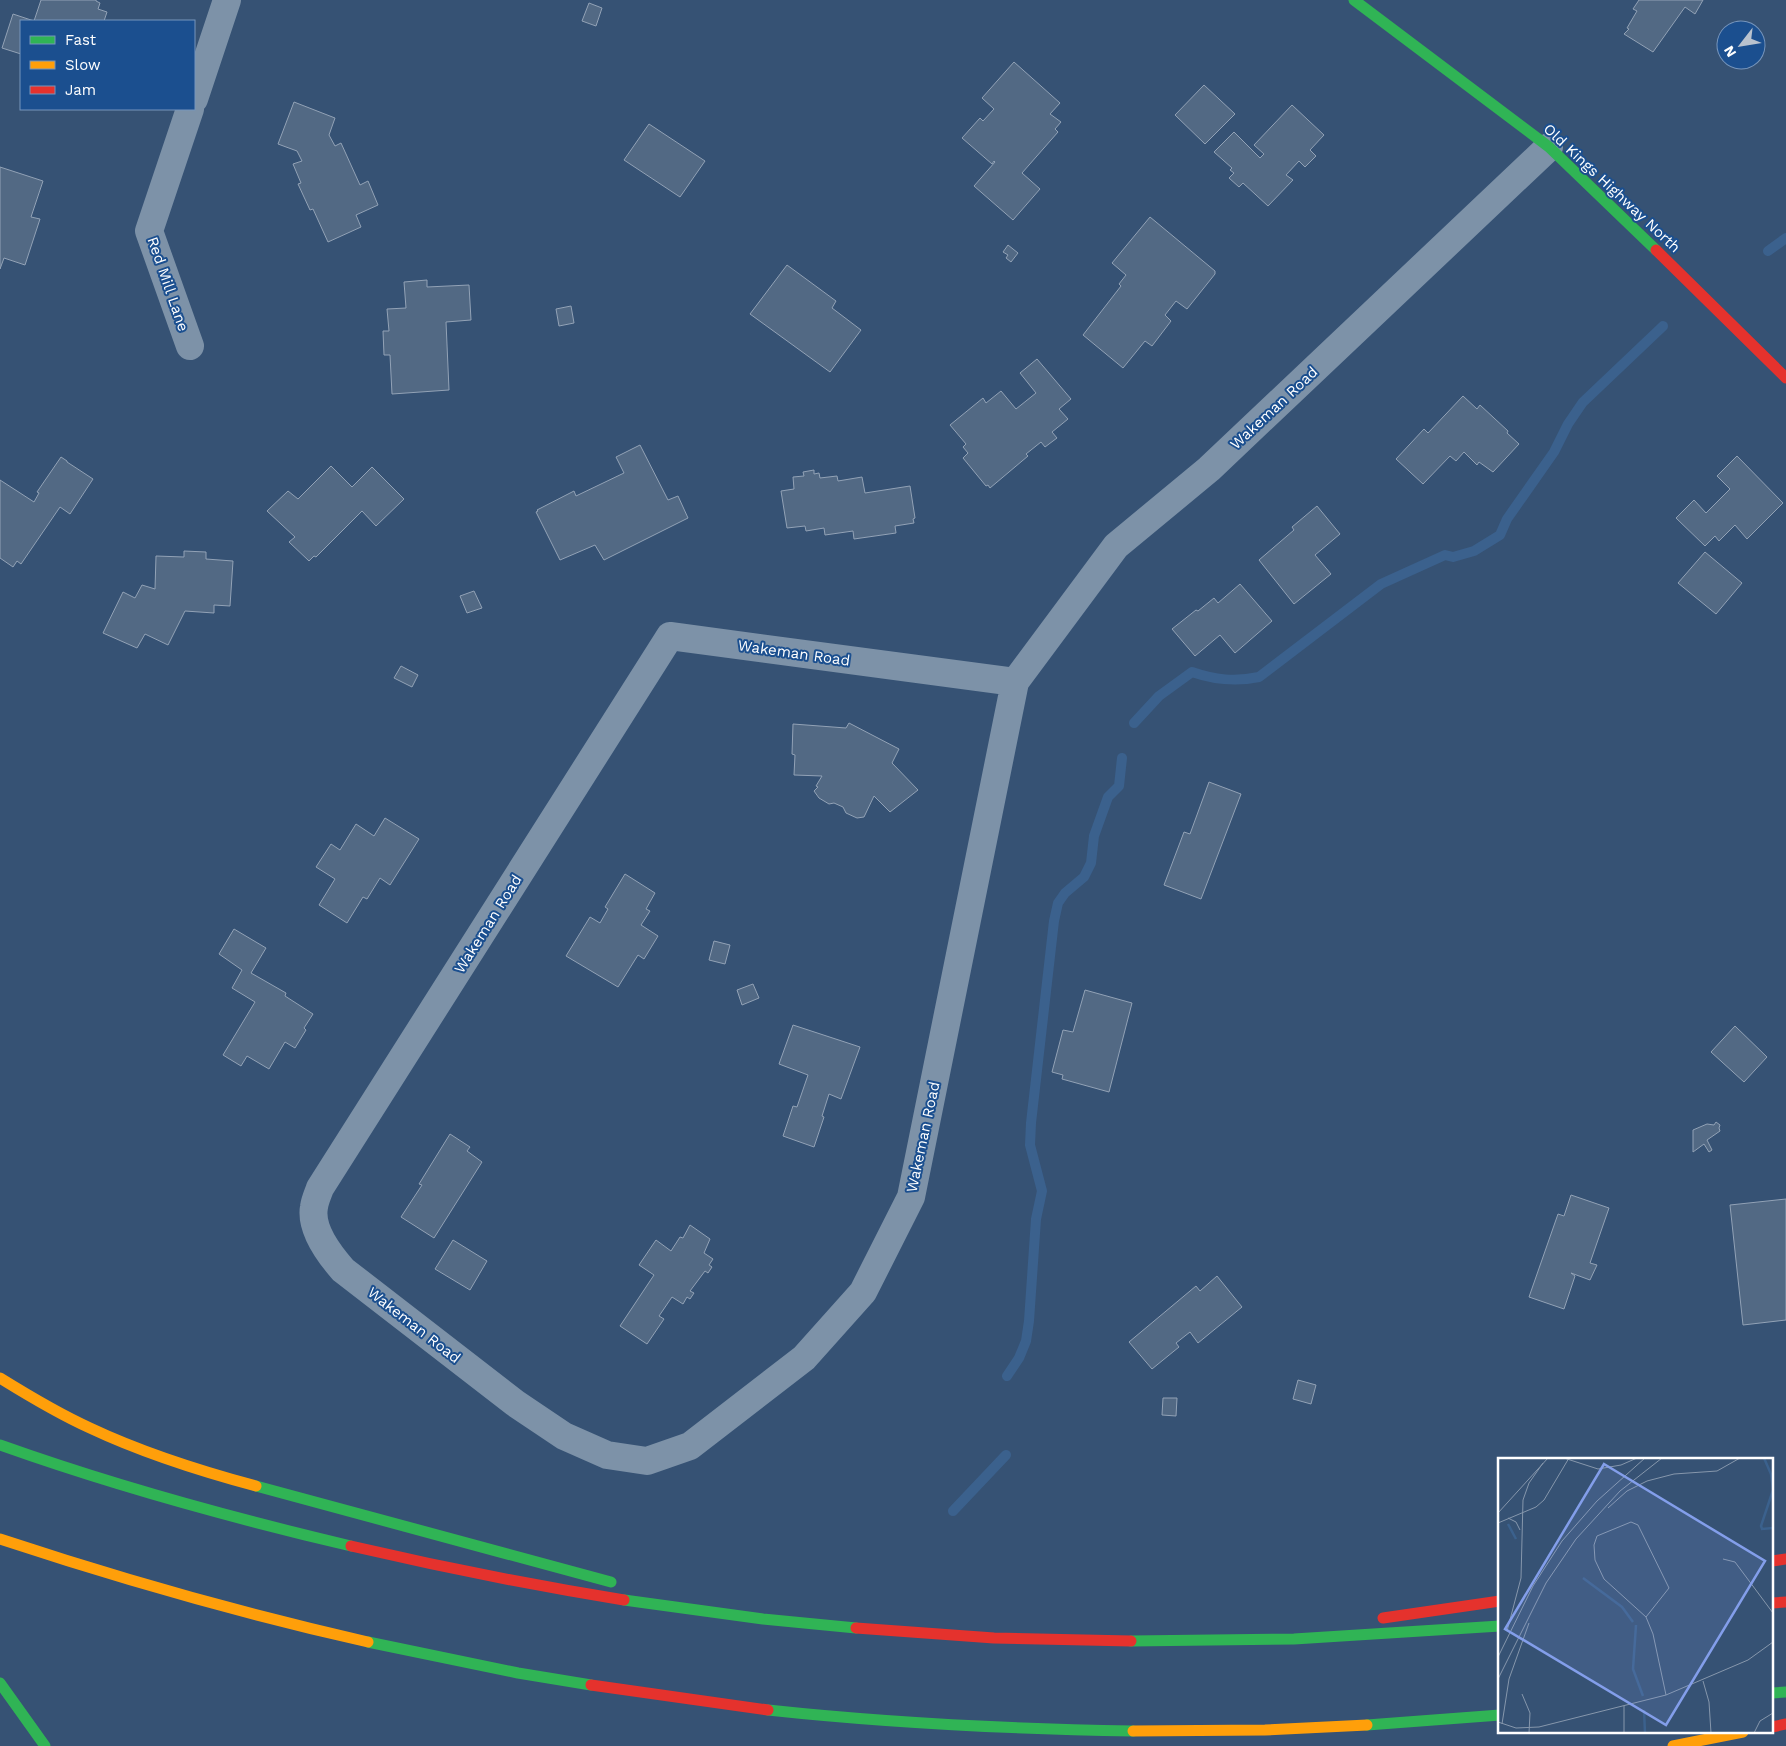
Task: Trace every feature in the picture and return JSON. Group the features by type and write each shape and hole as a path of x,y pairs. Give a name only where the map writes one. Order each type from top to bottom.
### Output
{"main road":[{"name":"Old Kings Highway North","path":"1354,0 1549,147 1690,282 1786,378"},
{"path":"0,1378 39,1402 104,1434 166,1458 234,1479 618,1584"},
{"path":"0,1445 134,1489 253,1523 372,1552 490,1577 612,1599 733,1616 854,1628 976,1636 1099,1641 1224,1641 1347,1637 1498,1626"},
{"path":"0,1540 105,1574 324,1633 446,1660 563,1681 705,1702 817,1715 941,1725 1075,1730 1190,1732 1315,1728 1498,1716"},
{"path":"637,1590 733,1616"},
{"path":"1372,1620 1498,1601"},
{"path":"1224,1641 1332,1625"},
{"path":"0,1683 46,1746"},
{"path":"1673,1746 1733,1734"}],"street":[{"path":"195,96 227,0"},
{"name":"Red Mill Lane","path":"190,110 150,231 190,346"},
{"name":"Wakeman Road","path":"1015,682 670,636 320,1188 313,1208 316,1230 329,1255 343,1270 515,1403 564,1436 607,1455 647,1461 690,1446 804,1358 863,1292 911,1197 1015,682 1116,546 1209,469 1549,147"}],"building":[{"path":"41,0 96,0 100,3 98,9 107,12 104,20 34,20"},
{"path":"1639,0 1703,0 1695,14 1685,7 1653,52 1624,34 1629,29 1627,28 1637,11 1633,9"},
{"path":"589,3 602,8 596,26 582,21"},
{"path":"13,14 31,20 20,20 20,54 2,48"},
{"path":"1014,62 1060,103 1050,114 1061,122 1055,129 1058,132 1022,173 1040,189 1013,220 974,186 995,162 992,164 962,138 980,118 983,121 994,109 982,98"},
{"path":"1204,85 1235,114 1205,144 1175,115"},
{"path":"294,102 335,118 329,135 335,146 341,143 360,185 368,181 378,205 356,215 361,227 328,242 313,209 310,210 298,184 301,183 293,164 302,161 297,151 278,144"},
{"path":"1292,105 1324,135 1310,150 1316,156 1305,167 1299,161 1286,175 1293,180 1268,206 1243,183 1239,187 1229,178 1234,173 1230,170 1232,168 1214,152 1234,132 1260,158 1264,154 1254,145"},
{"path":"649,124 705,161 680,197 624,160"},
{"path":"0,167 43,181 31,217 40,219 25,265 4,258 0,269"},
{"path":"1150,217 1215,271 1215,274 1187,309 1176,301 1165,315 1171,321 1152,346 1145,341 1123,368 1083,335 1121,286 1119,284 1126,275 1112,263"},
{"path":"1008,245 1018,253 1011,262 1006,258 1008,255 1003,252"},
{"path":"787,265 836,301 832,308 861,330 830,372 750,314"},
{"path":"427,280 427,287 469,285 471,320 446,322 449,390 392,394 390,355 384,355 383,331 389,331 387,309 406,308 404,282"},
{"path":"571,306 574,323 559,326 556,309"},
{"path":"1037,359 1071,399 1059,409 1068,419 1052,432 1057,438 1045,447 1041,442 1026,454 1028,456 990,488 988,485 986,486 963,458 968,453 963,447 966,444 950,425 983,398 986,403 1001,391 1016,409 1036,393 1020,373"},
{"path":"1463,396 1477,409 1480,405 1519,444 1493,472 1479,462 1477,465 1464,452 1456,461 1450,456 1423,484 1396,459 1424,429 1428,433"},
{"path":"640,445 668,500 678,496 688,518 604,560 595,545 560,560 536,512 537,510 574,491 576,496 624,473 616,457"},
{"path":"1737,456 1783,503 1747,539 1735,525 1719,541 1715,536 1705,546 1676,518 1694,500 1706,513 1730,489 1717,476"},
{"path":"61,457 93,479 70,514 60,507 21,564 17,561 13,567 0,558 0,480 34,502 39,493 37,492"},
{"path":"331,466 352,487 372,467 404,499 376,526 362,511 316,557 314,556 309,561 289,542 295,537 267,511 288,491 298,499"},
{"path":"814,470 814,474 819,473 820,478 837,476 838,481 862,477 865,493 910,486 915,518 913,519 914,523 895,526 896,533 854,539 853,531 825,535 824,528 806,531 805,526 787,528 781,491 794,489 793,477 804,476 803,472"},
{"path":"1317,506 1340,534 1315,555 1331,574 1294,604 1259,560 1294,530 1292,527"},
{"path":"184,551 206,552 206,559 233,561 230,606 214,605 214,613 185,611 168,645 145,634 137,648 103,633 123,592 135,598 142,585 155,589 156,556 184,557"},
{"path":"1705,552 1742,583 1716,614 1678,583"},
{"path":"1240,584 1272,621 1235,653 1220,635 1195,656 1172,629 1214,598 1218,603"},
{"path":"474,591 482,608 467,613 460,596"},
{"path":"401,666 418,675 412,687 394,678"},
{"path":"849,723 899,749 892,763 918,790 890,812 874,796 864,817 857,818 846,813 843,807 834,803 829,804 819,798 814,791 818,787 816,786 822,776 794,775 795,755 792,754 793,724 846,728"},
{"path":"1209,782 1241,794 1201,899 1164,885 1184,832 1190,834"},
{"path":"385,818 419,839 390,885 380,878 367,899 363,897 347,923 319,905 335,879 316,867 331,844 340,850 356,824 374,836"},
{"path":"625,874 655,893 646,909 650,911 641,925 658,936 644,959 638,955 618,987 566,956 590,917 600,923 608,909 605,907"},
{"path":"234,929 266,948 251,973 286,993 285,996 313,1014 295,1048 285,1042 269,1069 247,1056 241,1066 223,1055 255,1002 232,988 242,970 219,954"},
{"path":"714,941 730,945 725,964 709,960"},
{"path":"753,984 759,998 742,1005 737,990"},
{"path":"1085,990 1132,1003 1109,1092 1062,1079 1063,1075 1052,1072 1063,1030 1073,1032"},
{"path":"793,1025 860,1047 841,1099 829,1094 814,1147 783,1136 793,1106 797,1107 808,1075 779,1064"},
{"path":"1735,1026 1767,1057 1744,1082 1711,1052"},
{"path":"1716,1122 1720,1125 1720,1131 1707,1140 1712,1150 1709,1152 1704,1144 1693,1152 1693,1130 1707,1124 1714,1125"},
{"path":"450,1134 470,1147 467,1151 482,1162 434,1238 401,1217 422,1185 419,1184"},
{"path":"1571,1195 1609,1208 1590,1263 1597,1265 1590,1280 1571,1273 1575,1276 1564,1309 1529,1297 1558,1214 1564,1216"},
{"path":"1786,1199 1786,1320 1743,1325 1730,1205"},
{"path":"690,1225 710,1239 704,1253 713,1259 709,1265 712,1267 708,1273 705,1271 690,1291 694,1293 690,1299 687,1297 683,1304 672,1297 659,1316 664,1319 647,1344 620,1326 654,1275 639,1265 656,1240 671,1251 680,1237 683,1238"},
{"path":"453,1240 487,1261 470,1290 435,1269"},
{"path":"1217,1276 1242,1307 1198,1343 1190,1332 1176,1343 1179,1347 1152,1369 1129,1342 1196,1286 1200,1291"},
{"path":"1298,1380 1316,1385 1311,1404 1293,1399"},
{"path":"1163,1398 1177,1398 1176,1416 1162,1415"}],"waterway":[{"path":"1768,251 1786,238"},
{"path":"1134,723 1159,696 1192,672 1225,679 1259,677 1381,584 1445,555 1453,557 1474,551 1500,535 1507,519 1554,452 1568,424 1583,402 1663,326"},
{"path":"1007,1376 1019,1358 1026,1341 1029,1321 1036,1219 1042,1191 1030,1145 1031,1123 1054,921 1058,903 1065,893 1084,877 1091,863 1094,836 1108,797 1119,786 1122,758"},
{"path":"953,1511 1006,1455"}],"traffic: fast":[{"path":"1354,0 1549,147 1656,250"},
{"path":"0,1445 174,1500 351,1546"},
{"path":"256,1486 611,1582"},
{"path":"624,1600 763,1619 856,1628"},
{"path":"1131,1641 1294,1639 1498,1626"},
{"path":"368,1642 518,1673 591,1685"},
{"path":"0,1683 45,1746"},
{"path":"1774,1693 1786,1692"},
{"path":"768,1710 950,1725 1133,1731"},
{"path":"1367,1725 1498,1715"}],"traffic: slow":[{"path":"0,1378 78,1423 130,1446 172,1461 256,1486"},
{"path":"0,1539 183,1595 275,1620 368,1642"},
{"path":"1133,1731 1265,1730 1367,1725"},
{"path":"1673,1746 1733,1734"}],"traffic: jam":[{"path":"1656,250 1786,378"},
{"path":"351,1546 487,1575 624,1600"},
{"path":"1774,1561 1786,1559"},
{"path":"1383,1618 1498,1601"},
{"path":"1774,1603 1786,1602"},
{"path":"856,1628 994,1638 1131,1641"},
{"path":"591,1685 768,1710"},
{"path":"1774,1727 1786,1724"}]}
